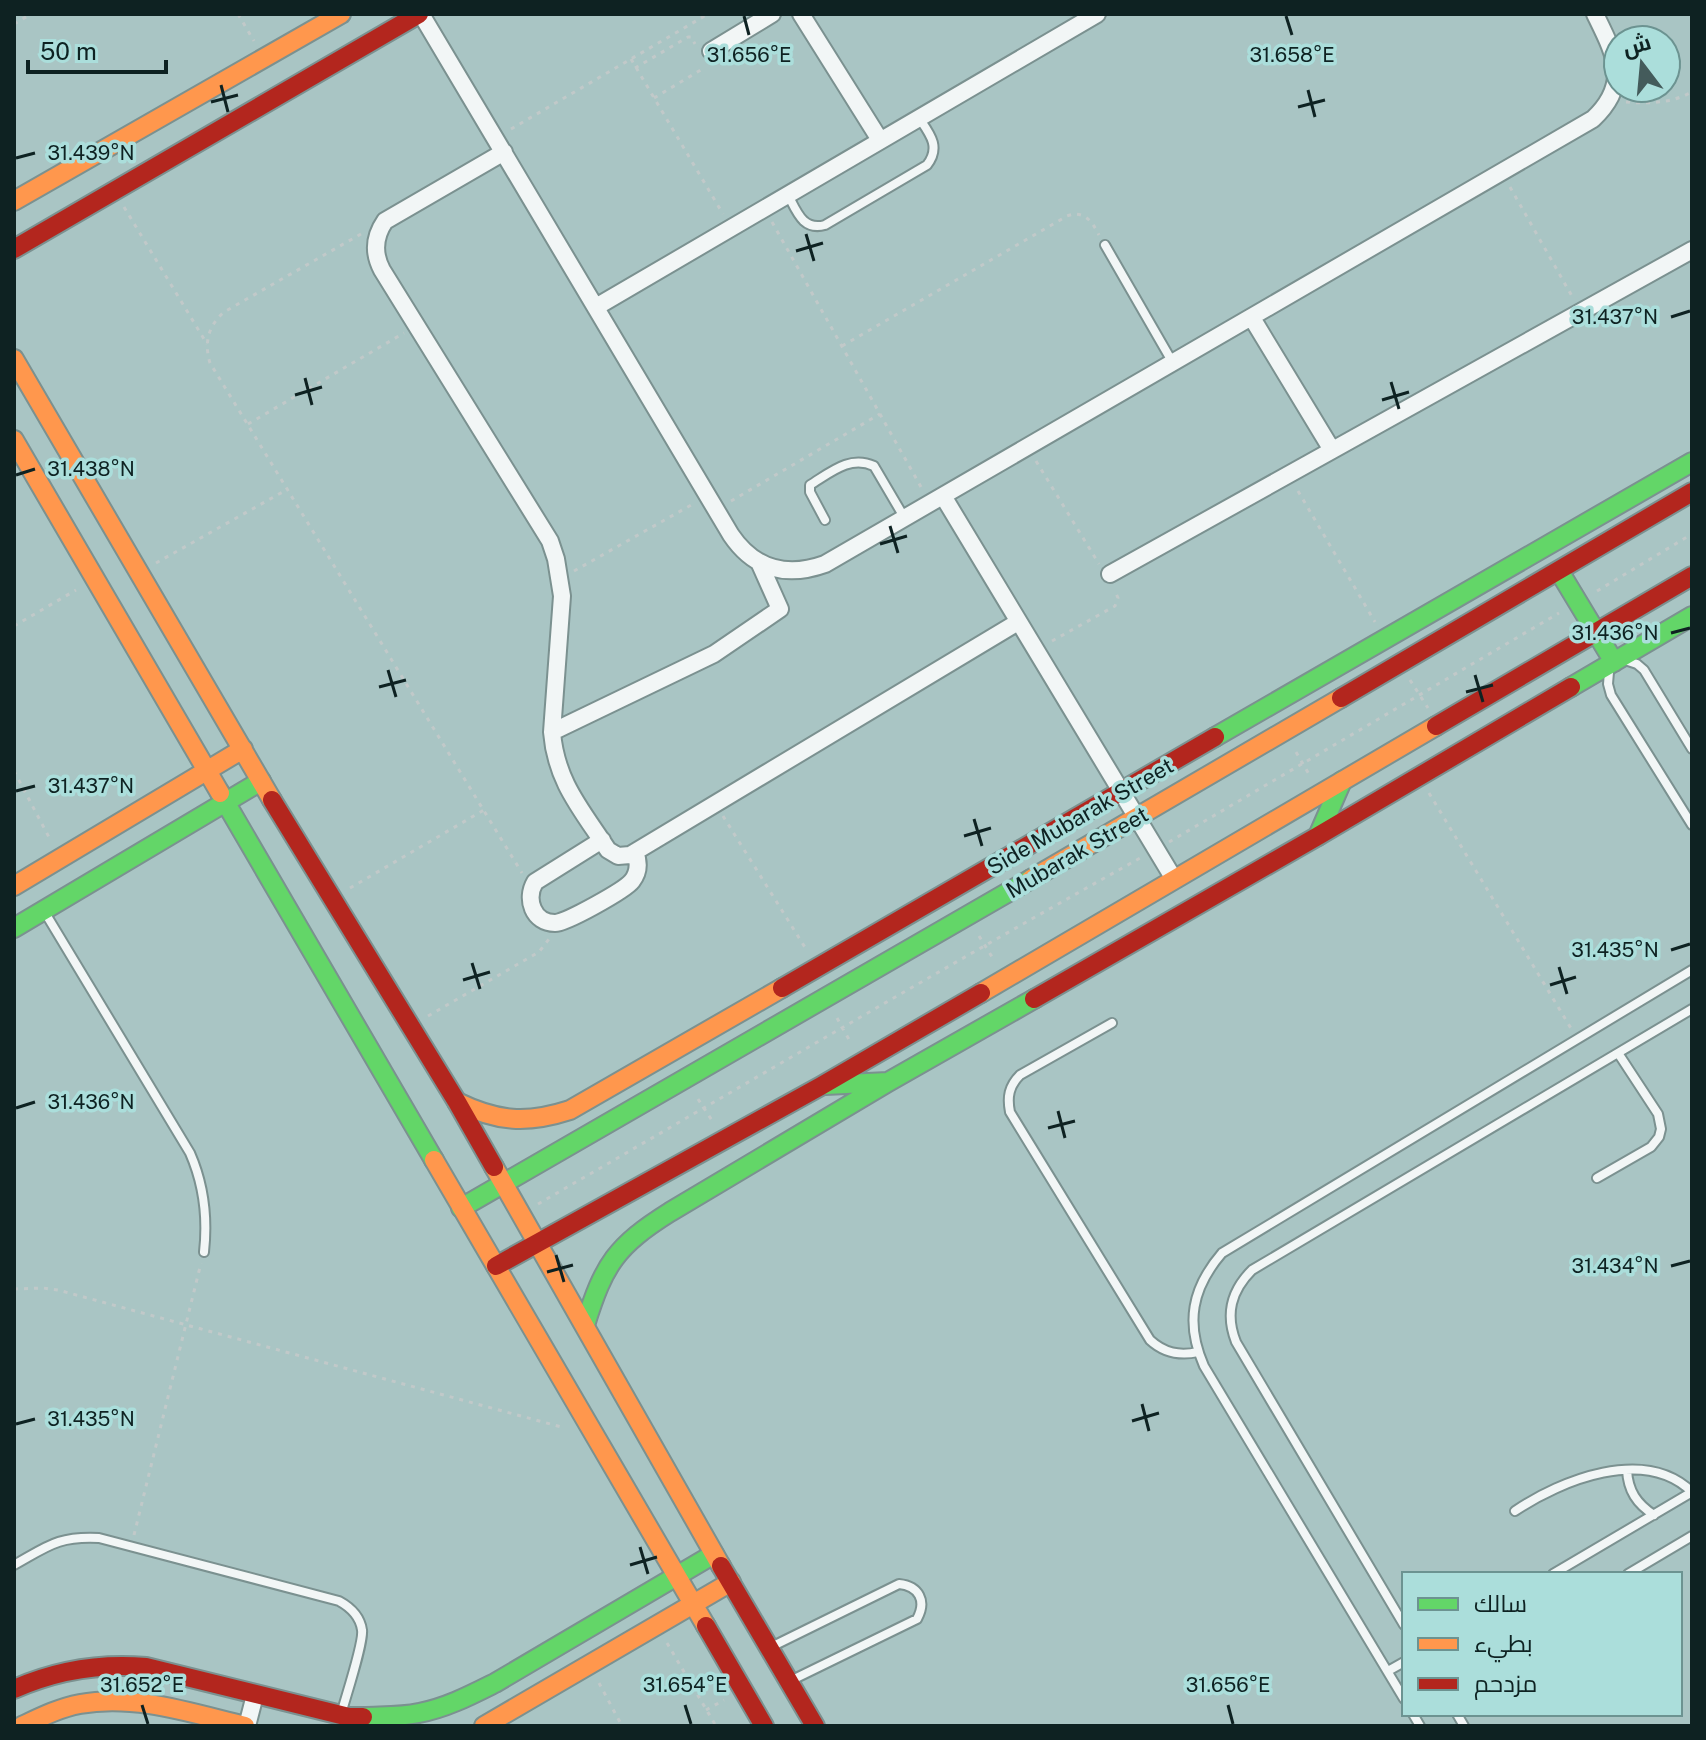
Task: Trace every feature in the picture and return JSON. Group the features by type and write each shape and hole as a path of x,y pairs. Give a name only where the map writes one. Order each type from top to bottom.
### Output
{"main road":[{"path":"14,201 341,14"},
{"path":"14,249 420,14"},
{"path":"14,359 261,781 457,1102 815,1726"},
{"path":"14,440 764,1726"},
{"name":"Side Mubarak Street","path":"457,1102 484,1114 512,1121 532,1121 570,1110 1692,462"},
{"name":"Mubarak Street","path":"461,1208 1692,492"},
{"path":"1559,571 1614,662"},
{"path":"496,1266 821,1086 1692,576"},
{"path":"585,1325 609,1263 642,1230 888,1082 1318,836 1692,616"},
{"path":"14,886 243,749"},
{"path":"14,928 261,781"},
{"path":"1318,836 1342,781"},
{"path":"821,1086 888,1082"},
{"path":"14,1689 53,1673 110,1664 146,1667 341,1715 373,1717 420,1713 461,1700 495,1683 714,1554"},
{"path":"484,1726 731,1582"},
{"path":"22,1726 63,1707 111,1700 141,1702 246,1726"}],"street":[{"path":"420,14 738,546 759,562 784,571 812,569 825,564 1502,173 1593,119 1606,104"},
{"path":"705,54 772,14"},
{"path":"801,14 880,140"},
{"path":"596,307 1097,14"},
{"path":"500,145 385,221 377,236 376,254 382,270 550,541 561,579 553,748 568,790 608,850 618,856 635,852 1018,622"},
{"path":"1106,574 1692,250"},
{"path":"1252,318 1332,450"},
{"path":"937,500 1018,622 1174,879"},
{"path":"552,732 714,654 780,609 759,562"},
{"path":"602,840 535,882 531,888 530,902 532,909 543,920 551,923 567,921 629,885 637,873 635,852"},
{"path":"246,1726 255,1695"}],"lane":[{"path":"787,195 805,223 818,227 825,225 927,165 932,158 934,144 919,118"},
{"path":"1105,245 1173,363"},
{"path":"825,520 810,492 810,485 842,466 857,462 874,466 905,518"},
{"path":"1692,749 1644,670 1629,661 1614,662 1607,677 1611,695 1692,825"},
{"path":"44,910 190,1153 204,1197 204,1252"},
{"path":"1402,1696 1204,1366 1193,1324 1197,1294 1211,1265 1222,1253 1692,970"},
{"path":"1402,1622 1236,1342 1230,1321 1232,1299 1237,1288 1252,1270 1692,1009"},
{"path":"1112,1023 1020,1075 1009,1095 1010,1112 1150,1340 1172,1353 1198,1352"},
{"path":"1597,1178 1651,1147 1661,1129 1658,1114 1618,1053"},
{"path":"1627,1470 1633,1494 1654,1515"},
{"path":"1515,1511 1552,1488 1573,1480 1627,1470 1665,1474 1692,1492 1556,1572"},
{"path":"1631,1572 1692,1536"},
{"path":"14,1565 55,1541 99,1538 339,1601 347,1605 359,1621 363,1636 341,1715"},
{"path":"770,1648 899,1584 911,1586 920,1594 922,1607 917,1619 790,1682"},
{"path":"1388,1671 1402,1663"}],"path":[{"path":"14,24 31,14"},
{"path":"238,14 264,58"},
{"path":"500,145 631,59 708,14"},
{"path":"635,68 688,37 705,54 704,68 654,98"},
{"path":"631,59 731,227"},
{"path":"1502,173 1581,312"},
{"path":"114,191 207,344 210,363 531,888"},
{"path":"764,208 880,414 937,500"},
{"path":"842,346 1067,216 1078,214 1088,218 1105,245"},
{"path":"207,344 212,326 224,312 385,221"},
{"path":"248,424 417,325"},
{"path":"561,579 880,414"},
{"path":"1028,447 1118,598 1115,606 1036,651"},
{"path":"1288,475 1385,639"},
{"path":"139,573 288,489"},
{"path":"521,1214 984,945 1156,849 1692,534"},
{"path":"14,626 95,579"},
{"path":"1400,664 1438,724"},
{"path":"1284,731 1320,794"},
{"path":"14,771 60,858"},
{"path":"1418,776 1577,1039"},
{"path":"715,803 818,968"},
{"path":"333,898 484,810"},
{"path":"967,915 1005,978"},
{"path":"411,1026 539,952 550,936 551,923"},
{"path":"825,998 862,1062"},
{"path":"685,1079 724,1139"},
{"path":"132,1545 204,1252"},
{"path":"14,1289 58,1290 565,1428"},
{"path":"657,1625 716,1726"},
{"path":"590,1666 622,1726"}],"traffic: fast":[{"path":"1215,737 1692,462"},
{"path":"1559,571 1614,662"},
{"path":"1571,687 1692,616"},
{"path":"14,928 261,781"},
{"path":"1318,836 1342,781"},
{"path":"220,793 434,1160"},
{"path":"461,1208 1031,879"},
{"path":"585,1325 599,1286 614,1258 652,1224 888,1082 1034,999"},
{"path":"825,1085 888,1082"},
{"path":"363,1717 419,1713 468,1696 714,1554"}],"traffic: slow":[{"path":"14,201 341,14"},
{"path":"14,359 272,800"},
{"path":"14,440 220,793"},
{"path":"1031,879 1341,698"},
{"path":"981,993 1436,726"},
{"path":"14,886 243,749"},
{"path":"457,1102 486,1114 513,1119 570,1110 782,988"},
{"path":"434,1160 706,1626"},
{"path":"494,1167 721,1566"},
{"path":"484,1726 731,1582"},
{"path":"22,1726 72,1706 121,1701 163,1706 245,1726"}],"traffic: jam":[{"path":"14,249 419,14"},
{"path":"1341,698 1692,492"},
{"path":"1436,726 1692,576"},
{"path":"1034,999 1571,687"},
{"path":"782,988 1215,737"},
{"path":"272,800 494,1167"},
{"path":"496,1266 821,1086 981,993"},
{"path":"721,1566 815,1726"},
{"path":"706,1626 764,1726"},
{"path":"14,1689 78,1669 146,1667 349,1717 363,1717"}]}
